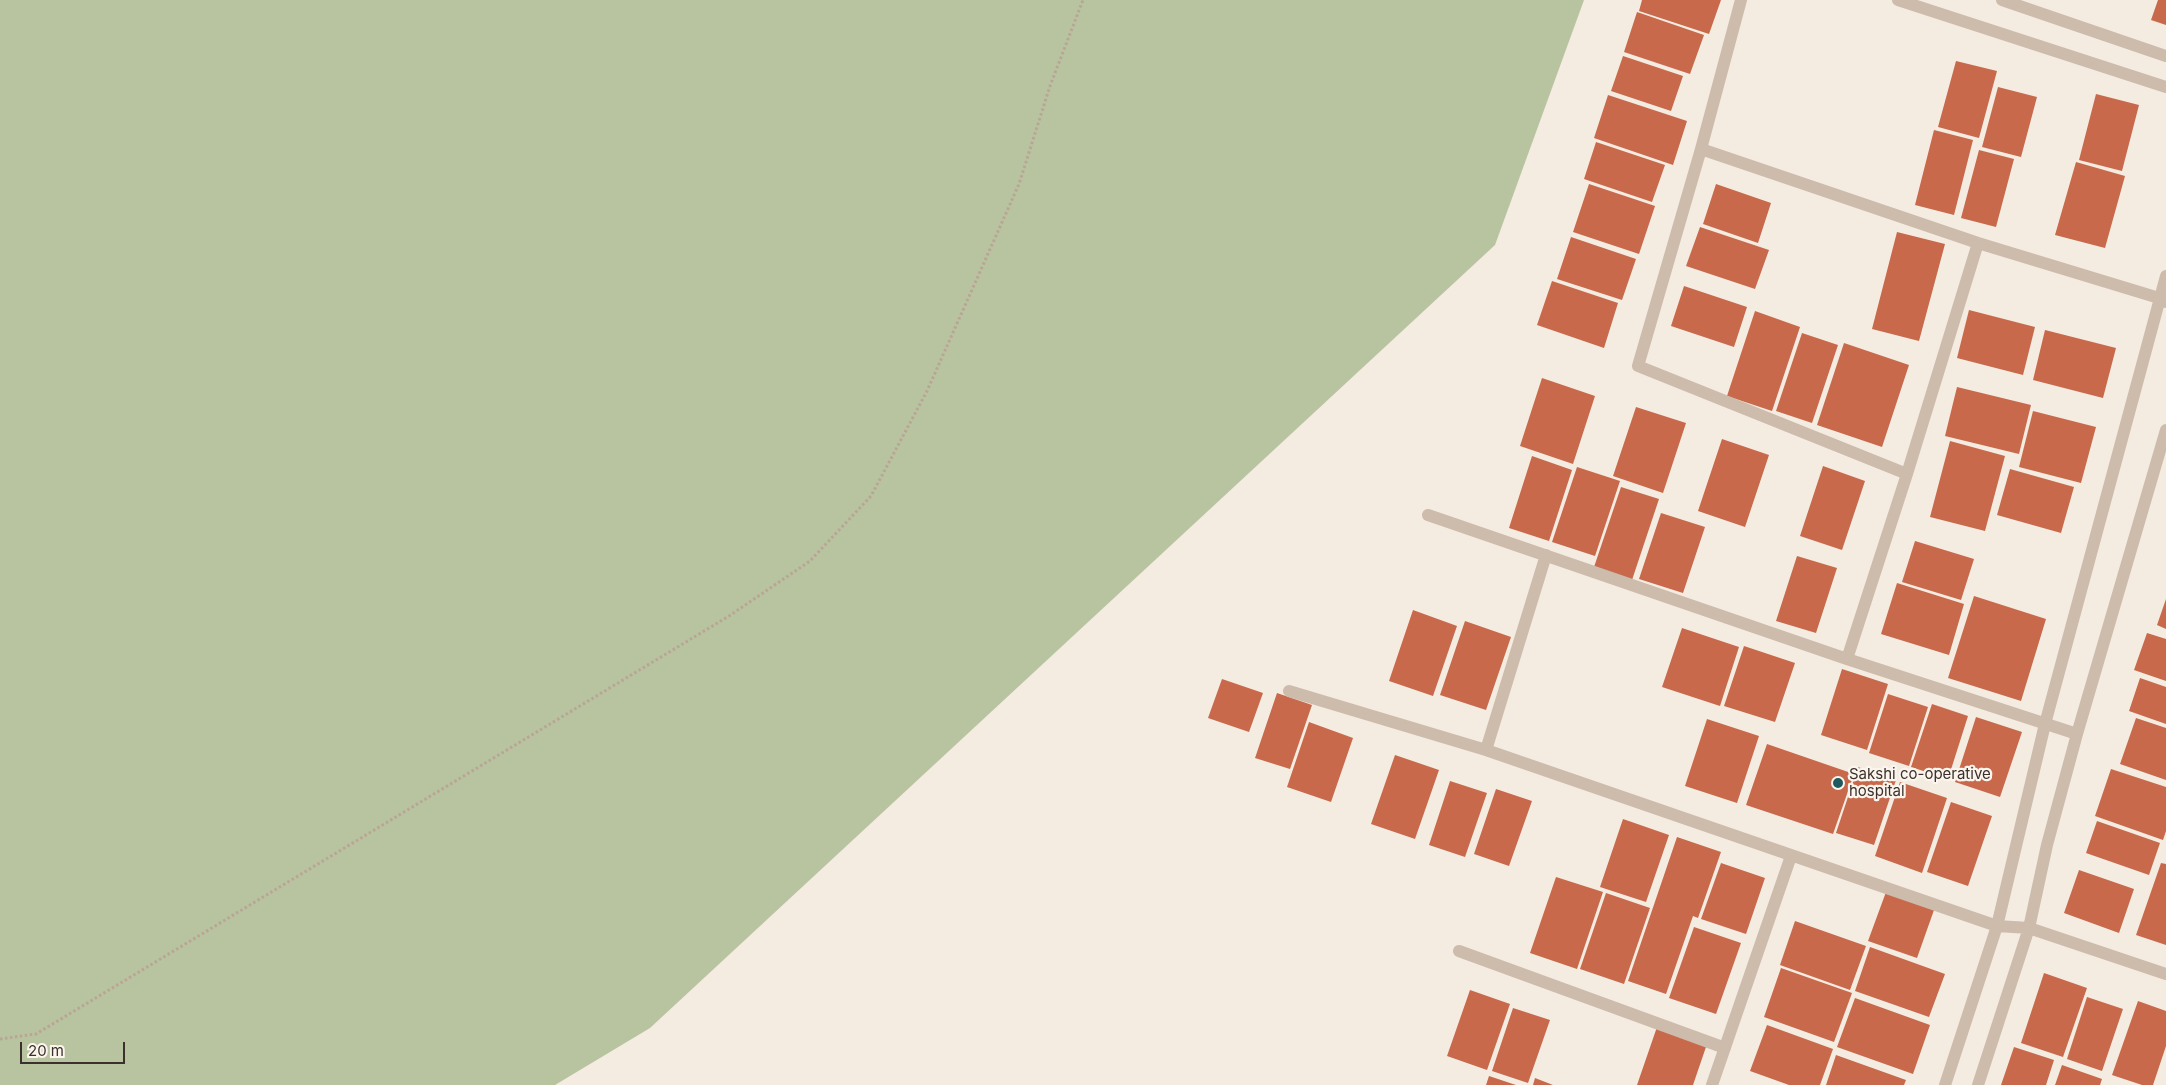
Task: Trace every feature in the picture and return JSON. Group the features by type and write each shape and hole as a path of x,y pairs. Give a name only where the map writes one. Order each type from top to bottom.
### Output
{"street":[{"path":"1741,0 1701,149 1638,366 1908,474"},
{"path":"1898,0 2166,87"},
{"path":"2002,0 2166,56"},
{"path":"1701,149 1978,242 2162,300"},
{"path":"1847,659 1908,474 1978,242"},
{"path":"1945,1085 1997,926 2045,724 2162,300 2166,276"},
{"path":"1978,1085 2029,928 2047,845 2077,734 2166,430"},
{"path":"1428,515 1847,659 2077,734"},
{"path":"1486,750 1546,555"},
{"path":"1289,691 1486,750 1997,926 2029,928 2166,974"},
{"path":"1712,1085 1791,856"},
{"path":"1459,952 1725,1048"}],"path":[{"path":"0,1039 36,1034 729,616 810,561 872,496 927,391 1019,184 1050,86 1083,0"}],"green space":[{"path":"0,0 1584,0 1495,245 650,1028 555,1085 0,1085"}],"building":[{"path":"1642,0 1721,0 1709,34 1639,11"},
{"path":"2158,0 2166,0 2166,25 2151,20"},
{"path":"1637,12 1704,35 1690,74 1624,52"},
{"path":"1623,56 1683,76 1671,111 1611,91"},
{"path":"1956,61 1997,71 1979,138 1938,127"},
{"path":"1998,87 2037,97 2021,157 1982,147"},
{"path":"2096,94 2139,105 2122,171 2079,160"},
{"path":"1608,95 1687,121 1673,165 1594,138"},
{"path":"1934,130 1973,140 1954,215 1915,205"},
{"path":"1596,142 1665,165 1652,202 1584,179"},
{"path":"1979,150 2014,159 1996,227 1961,218"},
{"path":"2076,162 2125,176 2105,248 2055,235"},
{"path":"1589,184 1655,206 1639,254 1573,232"},
{"path":"1716,184 1771,203 1758,243 1703,224"},
{"path":"1700,227 1769,250 1755,289 1686,266"},
{"path":"1897,232 1945,244 1919,341 1872,329"},
{"path":"1571,237 1636,259 1622,300 1557,279"},
{"path":"1552,281 1618,303 1604,348 1537,325"},
{"path":"1684,286 1747,307 1734,347 1671,326"},
{"path":"1969,310 2035,327 2023,375 1957,358"},
{"path":"1755,311 1800,327 1772,411 1727,396"},
{"path":"2045,330 2116,348 2103,398 2033,380"},
{"path":"1802,333 1838,345 1812,423 1776,411"},
{"path":"1844,343 1909,365 1882,447 1817,425"},
{"path":"1542,378 1595,396 1573,464 1520,446"},
{"path":"1957,387 2031,405 2019,454 1945,436"},
{"path":"1636,407 1686,423 1663,493 1613,476"},
{"path":"2033,411 2096,427 2081,483 2019,467"},
{"path":"1722,439 1769,455 1745,527 1698,511"},
{"path":"1950,441 2005,456 1985,531 1930,517"},
{"path":"1532,456 1572,470 1549,541 1509,528"},
{"path":"1823,466 1865,481 1842,550 1800,536"},
{"path":"1577,467 1620,481 1595,556 1552,542"},
{"path":"2010,469 2074,487 2061,533 1997,515"},
{"path":"1621,487 1659,499 1632,580 1594,567"},
{"path":"1661,513 1705,527 1683,593 1639,579"},
{"path":"1915,541 1974,559 1961,600 1902,582"},
{"path":"1797,556 1837,568 1816,633 1776,621"},
{"path":"1897,583 1964,604 1949,655 1881,634"},
{"path":"1974,596 2046,619 2021,701 1948,678"},
{"path":"2166,599 2166,629 2157,625"},
{"path":"1413,610 1457,626 1433,696 1389,681"},
{"path":"1465,621 1511,637 1486,710 1440,695"},
{"path":"1682,628 1739,647 1720,706 1662,687"},
{"path":"2147,633 2166,639 2166,681 2134,670"},
{"path":"1744,646 1795,663 1775,722 1724,706"},
{"path":"1842,669 1888,684 1867,750 1821,735"},
{"path":"2140,678 2166,687 2166,724 2129,711"},
{"path":"1222,679 1263,693 1249,732 1208,718"},
{"path":"1277,693 1312,705 1290,769 1255,758"},
{"path":"1888,694 1928,707 1909,766 1869,753"},
{"path":"1932,704 1968,716 1948,779 1911,767"},
{"path":"1976,717 2022,732 2000,797 1955,782"},
{"path":"2136,718 2166,728 2166,780 2120,764"},
{"path":"1707,719 1759,736 1737,803 1685,786"},
{"path":"1309,722 1353,738 1331,802 1287,787"},
{"path":"1767,744 1854,774 1833,834 1746,805"},
{"path":"1395,755 1439,770 1415,839 1371,824"},
{"path":"1858,767 1896,780 1874,845 1836,833"},
{"path":"2111,769 2166,787 2166,831 2163,840 2095,816"},
{"path":"1450,781 1487,793 1465,857 1429,845"},
{"path":"1900,782 1947,798 1922,873 1875,856"},
{"path":"1496,789 1532,801 1509,866 1474,854"},
{"path":"1951,802 1992,816 1968,886 1927,872"},
{"path":"1623,819 1669,835 1646,902 1600,887"},
{"path":"2097,821 2160,843 2149,875 2086,853"},
{"path":"1677,837 1721,852 1698,918 1693,916 1666,994 1628,981"},
{"path":"1721,863 1765,878 1746,934 1701,919"},
{"path":"2161,863 2166,864 2166,945 2136,935"},
{"path":"2079,870 2134,889 2119,933 2064,913"},
{"path":"1556,877 1603,892 1577,969 1530,953"},
{"path":"1886,892 1934,910 1917,958 1868,941"},
{"path":"1606,893 1650,908 1624,984 1580,969"},
{"path":"1795,921 1866,946 1850,990 1780,965"},
{"path":"1694,927 1741,943 1716,1014 1669,998"},
{"path":"1870,947 1945,974 1929,1017 1855,991"},
{"path":"1781,968 1852,993 1834,1042 1764,1017"},
{"path":"2044,973 2087,988 2063,1057 2021,1043"},
{"path":"1470,990 1510,1004 1487,1070 1447,1056"},
{"path":"2087,997 2123,1009 2102,1071 2067,1059"},
{"path":"1855,998 1930,1025 1913,1074 1837,1047"},
{"path":"2138,1001 2166,1011 2166,1046 2153,1085 2142,1085 2112,1075"},
{"path":"1513,1008 1550,1020 1528,1083 1492,1071"},
{"path":"1767,1025 1833,1049 1820,1085 1789,1085 1750,1071"},
{"path":"1657,1027 1707,1044 1693,1085 1637,1085"},
{"path":"2014,1047 2054,1060 2046,1085 2001,1085"},
{"path":"1836,1055 1906,1080 1904,1085 1826,1085"},
{"path":"2062,1065 2102,1079 2100,1085 2055,1085"},
{"path":"1489,1076 1516,1085 1486,1085"},
{"path":"1535,1078 1553,1085 1533,1085"}],"place":[{"name":"Sakshi co-operative hospital","path":"1838,783"}]}
